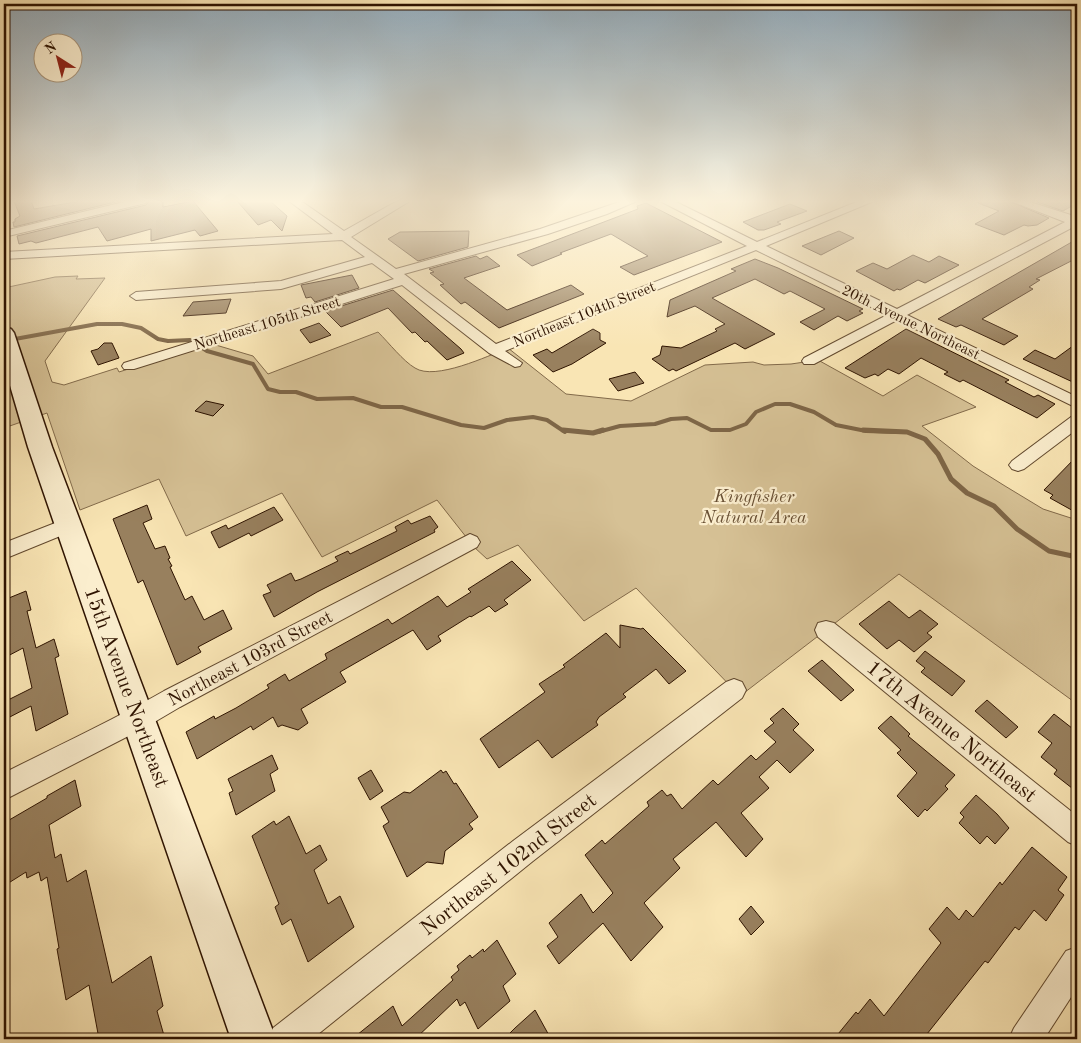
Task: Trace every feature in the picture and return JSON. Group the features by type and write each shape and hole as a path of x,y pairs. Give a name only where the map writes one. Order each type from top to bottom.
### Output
{"street":[{"path":"4,256 117,250"},
{"path":"361,250 400,276 494,350 515,362"},
{"name":"Northeast 105th Street","path":"130,366 483,250"},
{"name":"Northeast 104th Street","path":"494,350 747,250"},
{"name":"20th Avenue Northeast","path":"764,250 1077,403"},
{"path":"809,361 1022,250"},
{"path":"136,296 281,285 374,258"},
{"name":"15th Avenue Northeast","path":"4,333 39,444 254,1039"},
{"path":"1018,465 1077,421"},
{"path":"4,551 68,525"},
{"name":"Northeast 103rd Street","path":"4,787 93,740 138,719 172,699 470,542"},
{"name":"17th Avenue Northeast","path":"826,630 1077,833"},
{"name":"Northeast 102nd Street","path":"284,1039 523,851 734,690"},
{"path":"1025,1039 1077,962"}],"green space":[{"name":"Kingfisher Natural Area","path":"78,276 76,279 105,278 45,361 52,382 64,385 117,368 119,372 209,343 253,356 268,374 378,332 406,361 415,368 424,371 462,366 508,348 566,394 631,401 705,365 753,362 764,365 791,364 818,360 883,396 917,375 976,407 922,426 973,466 1005,486 1043,509 1077,520 1077,704 899,574 740,696 636,588 584,621 518,545 487,559 474,547 437,500 322,557 282,493 186,536 159,479 80,510 47,413 4,428 4,288 55,277"}],"building":[{"path":"403,250 458,250 418,261"},
{"path":"531,250 569,250 532,266 517,255"},
{"path":"637,250 702,250 634,275 620,267 648,256"},
{"path":"810,250 831,250 821,255"},
{"path":"1058,250 1077,250 1077,258 1036,279 1040,280 1029,287 1033,289 982,319 1018,336 1004,345 961,325 956,327 938,319"},
{"path":"913,255 929,262 939,256 959,265 925,283 918,280 900,290 894,291 856,271 873,263 887,269"},
{"path":"476,256 480,259 487,256 500,266 464,278 507,310 571,285 584,294 499,328 465,302 461,304 440,285 444,284 430,273 434,272 429,269"},
{"path":"755,259 863,309 859,311 863,313 847,321 838,316 814,330 800,322 825,309 790,291 784,294 755,279 712,298 775,334 745,349 735,343 676,371 673,369 669,371 652,359 660,355 662,346 681,348 717,331 715,329 725,324 695,306 667,317 670,300 736,271 731,269"},
{"path":"352,275 359,288 315,302 311,297 306,298 301,285"},
{"path":"393,290 464,353 447,360 427,341 425,342 415,332 412,333 388,308 341,327 325,311"},
{"path":"231,299 226,313 183,316 193,302"},
{"path":"319,323 331,335 310,343 300,330"},
{"path":"593,329 600,333 600,340 606,343 572,364 553,372 533,355 547,349 552,353"},
{"path":"906,329 1009,380 1005,382 1034,397 1038,395 1055,404 1037,418 963,380 960,382 944,374 948,372 921,358 899,374 888,369 878,376 875,374 865,378 845,368"},
{"path":"104,343 112,343 119,358 98,365 91,351 98,349"},
{"path":"1077,343 1077,384 1023,359 1035,350 1055,359"},
{"path":"635,372 644,383 618,391 609,379"},
{"path":"206,401 224,405 213,416 195,411"},
{"path":"1077,456 1077,513 1050,498 1053,495 1044,490"},
{"path":"147,505 152,519 143,523 155,549 165,546 172,566 170,567 185,600 192,596 204,620 223,610 232,629 198,647 201,652 177,665 143,580 138,583 113,519"},
{"path":"274,507 283,520 251,536 249,533 219,548 211,532 226,525 228,529"},
{"path":"430,516 438,527 434,530 435,532 317,592 274,617 263,595 271,592 267,585 291,573 295,581 301,579 338,561 335,557 348,551 350,554 397,531 395,527 408,520 411,524"},
{"path":"512,561 531,580 504,600 508,604 495,612 489,606 470,616 438,636 441,641 427,650 413,630 340,672 346,682 301,709 308,723 298,730 282,725 278,727 273,717 253,730 251,726 197,759 186,732 214,716 215,719 236,708 269,688 267,685 285,674 289,681 327,659 325,654 388,619 392,624 438,596 447,607 471,592 468,589"},
{"path":"26,591 31,610 27,611 36,648 54,639 59,656 55,658 68,714 36,731 31,706 4,720 4,702 32,688 23,648 4,658 4,600"},
{"path":"889,601 909,618 920,610 938,624 927,633 932,637 914,652 899,640 887,649 859,624"},
{"path":"620,625 643,628 686,671 669,684 656,669 623,694 626,697 599,717 596,722 598,725 552,758 538,740 499,768 480,739 545,692 539,684 565,667 563,665 606,633 620,648"},
{"path":"925,651 965,681 952,696 921,672 925,668 916,661"},
{"path":"822,660 854,690 841,701 808,671"},
{"path":"987,700 1018,727 1006,738 975,711"},
{"path":"783,708 799,724 793,730 814,750 790,773 777,760 759,777 769,788 741,813 763,839 746,857 716,822 673,859 680,868 644,903 663,927 631,961 603,923 559,964 547,946 558,937 549,923 581,894 593,913 613,893 585,855 602,840 605,844 649,806 647,802 662,790 667,796 671,794 682,809 713,780 718,785 751,755 756,760 776,742 764,731 774,723 770,719"},
{"path":"1054,714 1077,732 1077,792 1054,774 1057,770 1041,757 1052,743 1038,732"},
{"path":"891,716 910,734 908,736 955,775 945,786 948,789 927,811 925,809 918,817 897,796 917,773 897,753 901,750 878,728"},
{"path":"272,755 278,769 270,774 275,791 236,815 229,793 233,791 228,779"},
{"path":"371,770 383,791 370,800 358,778"},
{"path":"441,770 443,773 446,771 454,784 456,783 478,817 469,824 473,829 445,851 443,864 427,862 407,877 383,826 389,822 381,807 404,792 410,793"},
{"path":"75,780 81,806 49,825 55,858 61,854 67,882 86,870 112,983 151,956 163,1006 157,1011 165,1039 99,1039 89,985 66,1000 47,877 41,881 39,872 27,878 26,872 7,884 4,863 4,823"},
{"path":"976,795 1009,828 995,844 987,836 980,844 959,823 964,817 960,813"},
{"path":"289,816 306,854 320,845 327,860 314,870 328,904 340,896 354,927 308,962 291,919 282,925 275,907 279,904 252,836 274,821 276,825"},
{"path":"1032,847 1067,877 1058,890 1064,895 1046,921 1034,910 1019,930 1015,927 988,963 985,961 923,1039 834,1039 856,1012 858,1014 870,999 884,1016 941,943 929,929 947,907 959,920 966,910 973,917 1000,882 1002,885"},
{"path":"751,906 764,922 751,935 739,919"},
{"path":"497,940 516,974 503,986 510,1001 478,1029 465,1002 460,1006 457,999 415,1039 352,1039 393,1006 402,1026 453,980 451,977 459,970 457,966 470,955 472,958 483,949 484,952"},
{"path":"535,1010 551,1039 504,1039 515,1028"}],"waterway":[{"path":"4,341 97,324 122,324 141,328 158,339 168,341 190,340 207,351 253,364 268,389 280,392 296,392 317,399 353,398 381,407 402,407 461,425 484,428 507,420 533,417 547,420 565,432"},
{"path":"598,432 620,426 655,424 671,419 687,418 711,430 730,430 746,424 756,412 775,404 790,404 814,412 836,425 866,431 896,432"},
{"path":"563,430 593,433 603,430"},
{"path":"863,430 907,432 925,439 938,454 951,479 967,493 994,506 1017,529 1049,551 1077,557"}]}
